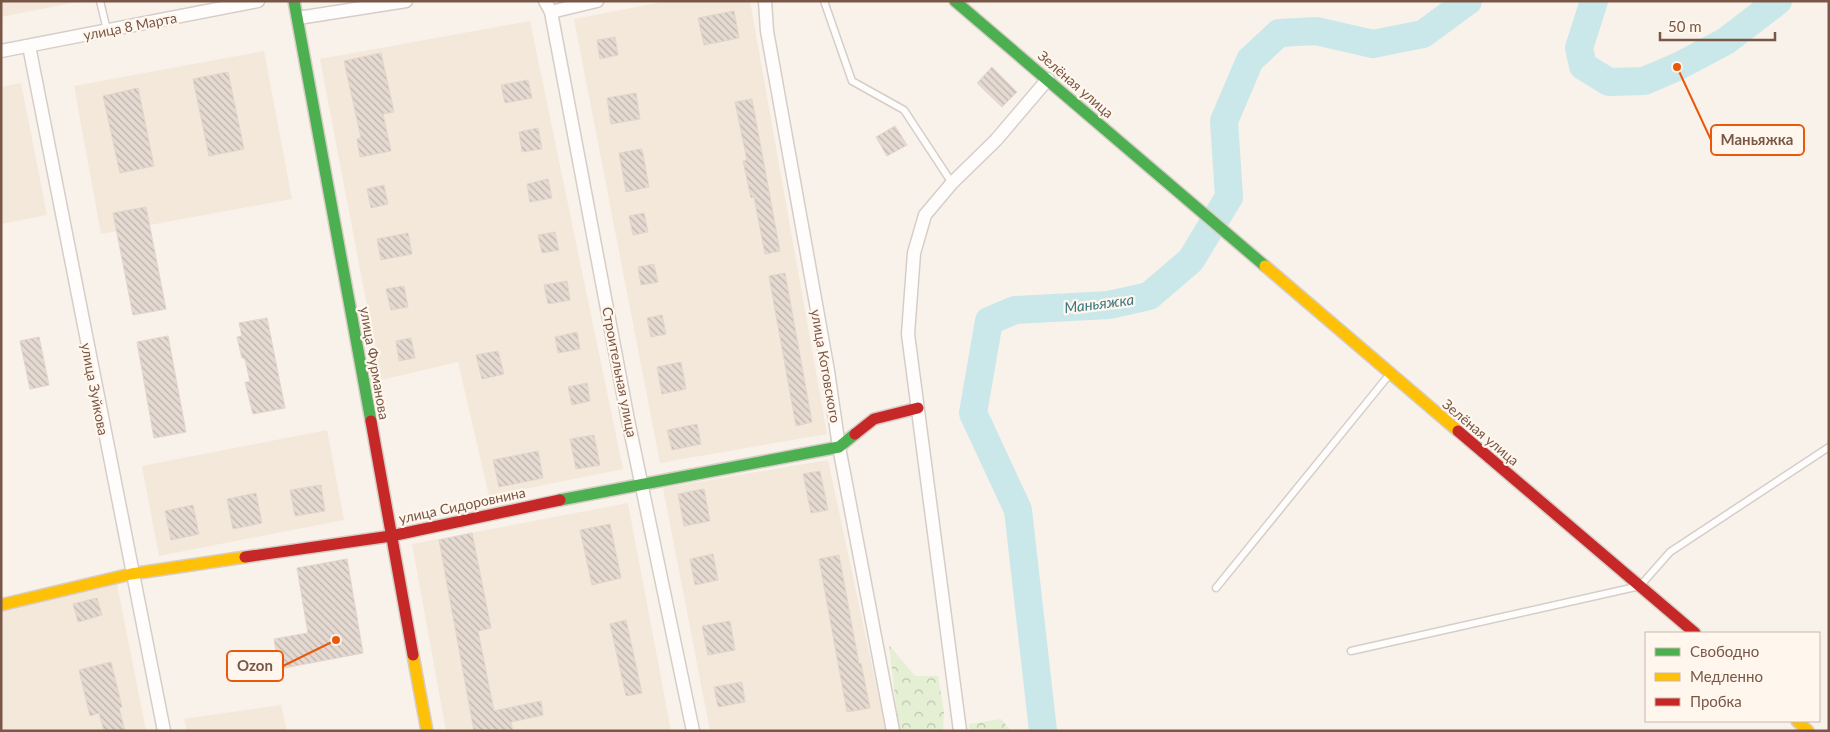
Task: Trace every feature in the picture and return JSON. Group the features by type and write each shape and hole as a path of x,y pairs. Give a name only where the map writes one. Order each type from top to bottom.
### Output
{"street":[{"name":"улица 8 Марта","path":"1,51 258,1"},
{"name":"улица Фурманова","path":"294,1 427,731"},
{"path":"298,18 406,1"},
{"path":"548,7 597,1"},
{"name":"улица Котовского","path":"765,1 768,31 828,370 839,447 893,731"},
{"name":"Зелёная улица","path":"955,1 1694,632"},
{"name":"Строительная улица","path":"548,7 693,731"},
{"name":"улица Зуйкова","path":"29,46 131,574 164,731"},
{"path":"960,731 908,334 914,254 925,215 952,183 996,140 1048,79"},
{"name":"улица Сидоровнина","path":"1,605 131,574 391,536 642,483 839,447 874,419 918,408"},
{"path":"1797,722 1808,731"}],"lane":[{"path":"100,1 107,30"},
{"path":"824,1 852,81 904,110 952,183"},
{"path":"1216,588 1390,374"},
{"path":"1351,651 1640,586 1670,552 1829,448"}],"shaded area":[{"path":"1,1 83,1 1,17"},
{"path":"668,1 750,1 827,434 660,463 574,19"},
{"path":"530,21 623,469 489,496 458,362 381,380 320,59"},
{"path":"264,51 292,199 101,234 74,86"},
{"path":"21,83 47,215 1,224 1,87"},
{"path":"327,430 344,520 159,556 142,466"},
{"path":"828,460 886,731 710,731 663,488"},
{"path":"628,503 671,731 446,731 412,544"},
{"path":"117,584 146,731 1,731 1,612"},
{"path":"281,705 287,731 187,731 184,719"}],"green space":[{"path":"889,645 915,676 938,676 944,712 943,731 899,731"},
{"path":"1001,719 1011,731 970,731 969,724"}],"building":[{"path":"734,11 739,38 704,45 698,18"},
{"path":"615,37 618,55 600,59 597,40"},
{"path":"381,53 394,112 383,114 391,151 360,157 357,139 361,138 344,61"},
{"path":"992,67 1017,92 1002,107 977,83"},
{"path":"228,72 244,149 209,156 193,79"},
{"path":"528,80 532,98 505,103 501,85"},
{"path":"138,88 154,166 120,173 103,96"},
{"path":"636,93 640,119 611,124 607,98"},
{"path":"752,99 780,251 765,254 754,197 751,198 743,161 747,160 735,102"},
{"path":"895,126 907,145 887,156 876,137"},
{"path":"538,128 542,149 522,152 519,132"},
{"path":"642,149 649,187 626,192 619,153"},
{"path":"548,179 552,198 530,202 527,184"},
{"path":"384,185 388,204 371,208 367,189"},
{"path":"146,207 166,309 133,315 113,213"},
{"path":"644,213 648,232 633,235 629,216"},
{"path":"555,232 559,250 542,253 538,235"},
{"path":"408,233 412,254 381,260 377,239"},
{"path":"654,264 658,282 641,285 638,267"},
{"path":"785,273 812,422 796,426 769,276"},
{"path":"567,281 570,300 548,304 544,285"},
{"path":"404,286 408,307 391,310 386,289"},
{"path":"662,315 666,334 651,337 647,318"},
{"path":"267,318 285,408 253,414 245,382 250,382 245,359 242,358 237,337 242,336 239,323"},
{"path":"577,332 580,349 558,353 555,337"},
{"path":"168,336 186,432 154,438 137,342"},
{"path":"39,337 49,385 30,389 20,341"},
{"path":"411,338 415,358 399,361 396,341"},
{"path":"498,351 504,374 482,379 476,355"},
{"path":"681,362 686,389 662,394 657,367"},
{"path":"587,383 590,401 572,405 568,387"},
{"path":"697,424 701,444 672,450 667,430"},
{"path":"594,435 600,465 576,469 570,439"},
{"path":"538,451 543,478 499,487 493,460"},
{"path":"820,471 828,510 811,513 803,474"},
{"path":"321,485 325,511 295,516 290,490"},
{"path":"704,489 710,521 684,526 678,494"},
{"path":"256,493 262,523 233,529 227,499"},
{"path":"193,505 199,534 171,540 165,511"},
{"path":"610,524 621,578 592,585 580,530"},
{"path":"472,533 491,628 478,631 494,711 541,701 543,715 511,722 513,731 474,731 439,540"},
{"path":"713,554 718,580 695,585 690,559"},
{"path":"839,555 859,664 861,663 870,708 847,712 819,559"},
{"path":"347,559 363,653 279,669 274,639 308,633 297,568"},
{"path":"97,598 102,615 78,622 73,604"},
{"path":"626,620 642,693 626,696 610,624"},
{"path":"730,621 735,650 708,655 702,626"},
{"path":"111,662 122,707 119,708 125,731 104,731 99,713 90,716 79,670"},
{"path":"742,682 745,702 718,707 714,687"}],"waterway":[{"name":"Маньяжка","path":"1043,731 1018,510 973,413 989,321 1015,310 1109,305 1149,296 1191,260 1229,197 1224,121 1250,60 1279,33 1316,31 1373,44 1423,34 1468,1"},
{"name":"Маньяжка","path":"1594,1 1579,48 1583,66 1609,82 1644,81 1677,67 1726,41 1778,1"}],"traffic: fast":[{"path":"294,1 371,421"},
{"path":"955,1 1265,266"},
{"path":"560,500 839,447 855,434"}],"traffic: slow":[{"path":"1265,266 1458,431"},
{"path":"1,605 131,574 245,557"},
{"path":"413,655 427,731"},
{"path":"1798,722 1808,731"}],"traffic: jam":[{"path":"855,434 874,419 918,408"},
{"path":"371,421 413,655"},
{"path":"1458,431 1694,632"},
{"path":"245,557 391,536 560,500"}],"place":[{"name":"Маньяжка","path":"1677,67"},
{"name":"Ozon","path":"336,640"}]}
